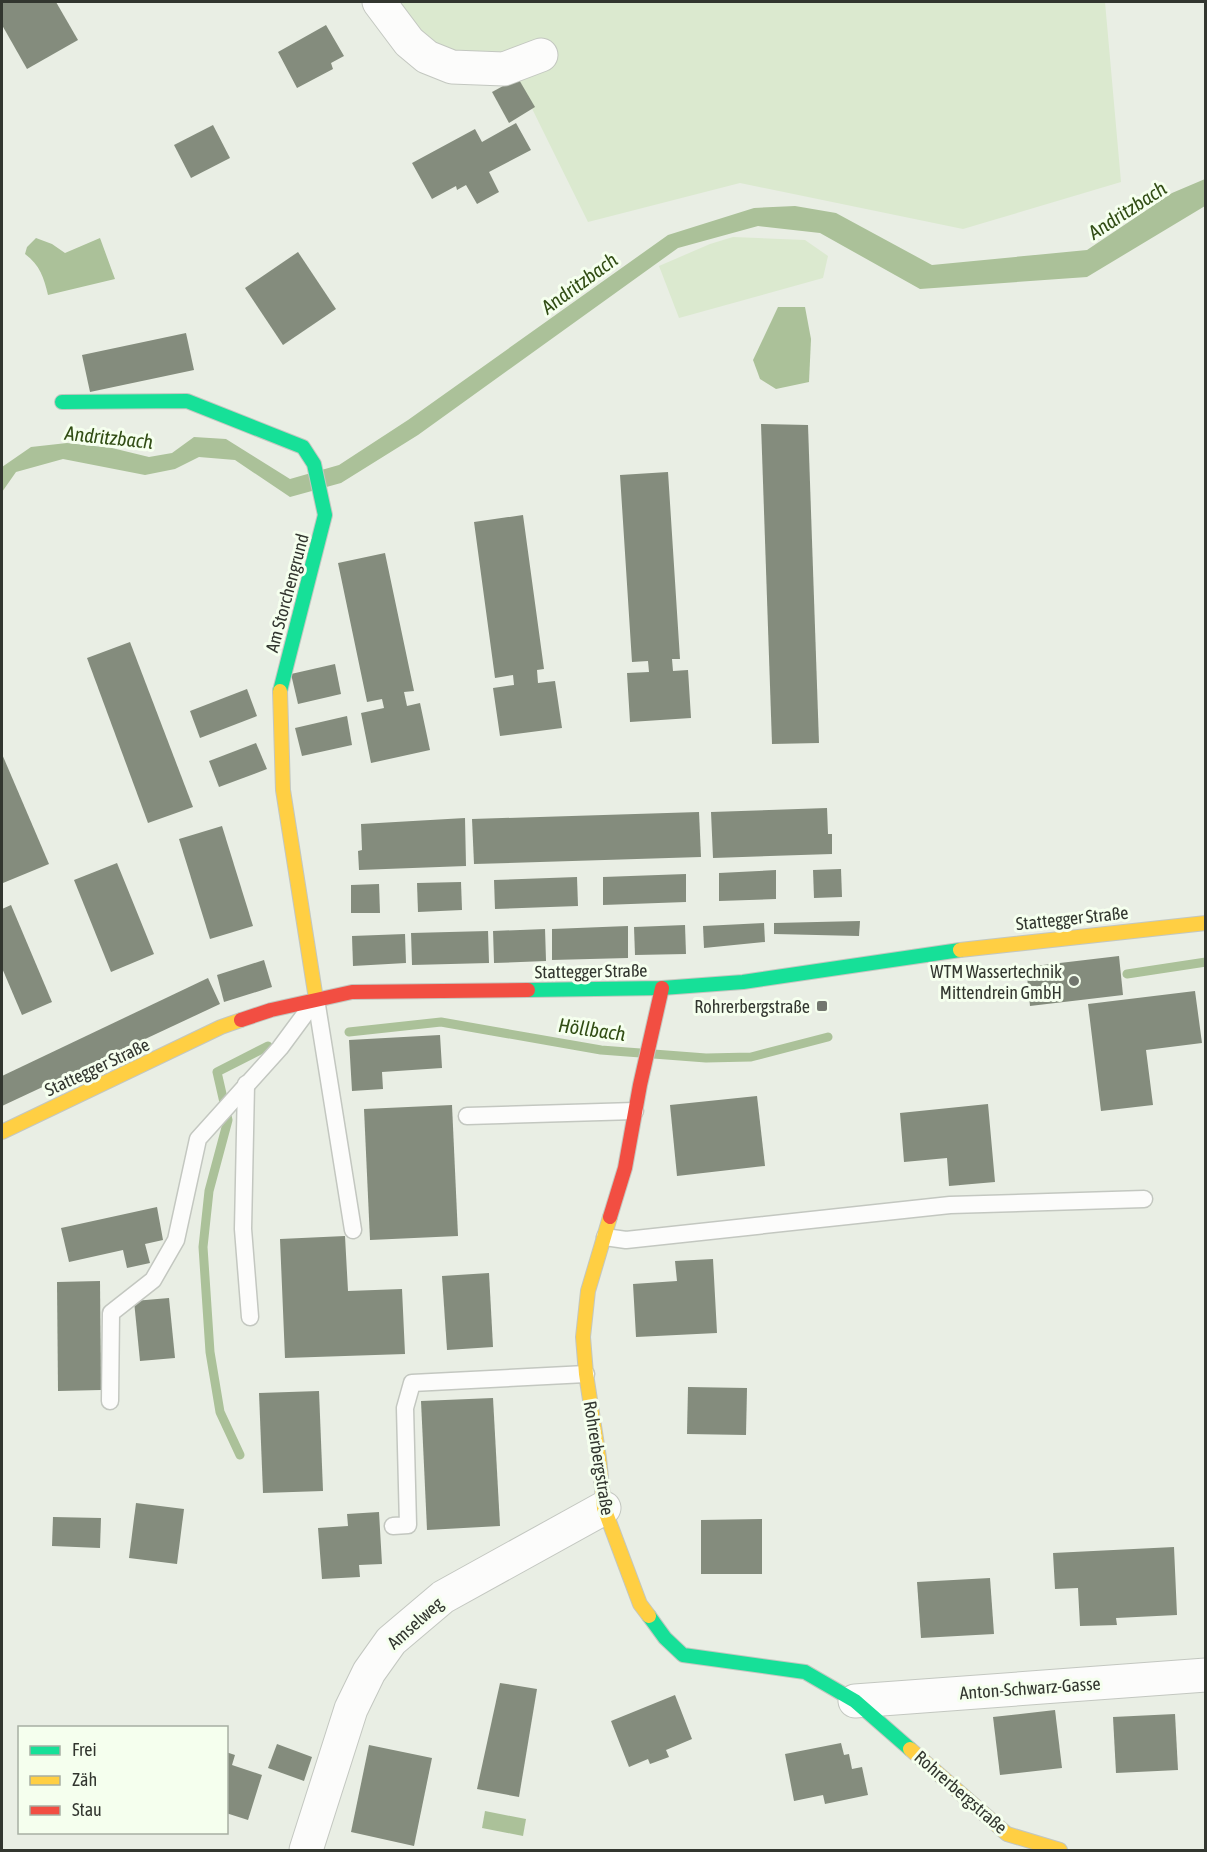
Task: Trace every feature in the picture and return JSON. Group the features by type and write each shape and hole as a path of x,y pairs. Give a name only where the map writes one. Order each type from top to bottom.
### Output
{"street":[{"path":"380,2 408,42 427,57 452,67 504,69 541,55"},
{"name":"Am Storchengrund","path":"62,402 187,401 303,447 314,465 325,516 279,693 283,790 316,999"},
{"name":"Stattegger Straße","path":"2,1132 221,1027 271,1010 352,992 662,988 743,982 992,945 1206,923"},
{"name":"Rohrerbergstraße","path":"662,988 625,1168 588,1291 583,1337 604,1508 640,1604 665,1638 683,1655 805,1672 855,1701 1007,1834 1060,1851"},
{"name":"Amselweg","path":"306,1851 351,1709 369,1672 391,1641 442,1597 604,1508"},
{"name":"Anton-Schwarz-Gasse","path":"855,1701 1206,1675"}],"lane":[{"path":"111,1401 111,1313 153,1280 176,1240 198,1139 280,1048 316,999"},
{"path":"316,999 353,1230"},
{"path":"246,1084 243,1229 250,1317"},
{"path":"467,1116 635,1111"},
{"path":"605,1237 626,1240 950,1205 1143,1199"},
{"path":"393,1526 408,1525 405,1408 412,1383 586,1374"}],"shaded area":[{"path":"392,2 1105,2 1121,182 963,229 740,183 588,222 507,58 459,60 424,43"},
{"path":"1205,179 1205,206 1087,277 920,289 820,233 758,226 678,248 418,435 341,483 290,497 235,460 199,457 175,469 145,475 63,459 16,472 2,492 2,467 31,447 67,443 112,448 149,457 172,453 194,437 226,439 290,479 339,465 408,420 668,235 754,208 795,206 836,213 932,265 1087,250 1172,193"},
{"path":"733,237 805,240 828,256 823,278 679,318 659,266 710,244"},
{"path":"36,238 52,244 65,253 100,238 115,279 48,295 41,272 25,254 27,247"},
{"path":"778,307 805,307 811,339 809,382 776,389 760,379 753,360"},
{"path":"485,1811 526,1819 523,1836 482,1828"}],"building":[{"path":"2,2 56,2 78,40 27,69 2,25"},
{"path":"326,25 344,56 331,63 333,69 297,88 278,52"},
{"path":"518,78 535,107 509,123 492,92"},
{"path":"516,123 531,150 489,172 499,192 477,204 466,185 457,190 456,186 432,199 412,163 475,129 482,142"},
{"path":"213,125 230,158 191,178 174,145"},
{"path":"298,252 336,309 283,345 245,288"},
{"path":"186,333 194,370 90,392 82,355"},
{"path":"761,424 808,425 819,743 772,744"},
{"path":"668,472 680,659 672,659 673,671 688,670 691,718 630,722 627,673 649,672 648,661 632,662 620,475"},
{"path":"523,515 544,669 537,670 538,683 555,681 562,728 500,736 493,688 514,685 513,675 495,678 474,522"},
{"path":"385,553 414,691 404,692 407,706 420,703 430,750 371,763 361,713 384,708 382,699 367,702 338,563"},
{"path":"130,642 193,807 148,823 87,658"},
{"path":"335,664 341,694 298,704 291,674"},
{"path":"247,689 257,716 200,738 190,711"},
{"path":"347,716 352,745 302,756 295,728"},
{"path":"256,743 267,769 219,787 209,761"},
{"path":"2,754 49,864 3,883 2,879"},
{"path":"827,808 828,834 832,834 832,854 713,858 711,812"},
{"path":"699,812 701,857 474,864 472,819"},
{"path":"465,818 466,866 359,870 358,851 362,850 361,824"},
{"path":"222,826 253,926 210,939 179,839"},
{"path":"117,863 154,954 111,972 74,880"},
{"path":"841,869 842,897 814,898 813,870"},
{"path":"776,870 776,899 719,901 719,873"},
{"path":"686,874 686,902 603,905 603,877"},
{"path":"577,877 578,906 495,909 494,880"},
{"path":"461,882 462,910 418,912 417,883"},
{"path":"379,884 380,913 351,913 351,885"},
{"path":"11,905 52,1002 22,1015 2,968 2,909"},
{"path":"860,921 859,936 774,934 774,923"},
{"path":"764,923 765,942 704,948 703,926"},
{"path":"685,925 686,954 635,955 634,927"},
{"path":"628,926 628,958 552,960 552,929"},
{"path":"545,929 546,961 494,963 493,931"},
{"path":"488,931 489,963 412,965 411,933"},
{"path":"405,934 406,963 353,966 352,936"},
{"name":"WTM Wassertechnik Mittendrein GmbH","path":"1119,956 1123,995 1030,1006 1026,967"},
{"path":"264,960 272,987 224,1002 217,975"},
{"path":"208,978 220,1004 2,1106 2,1076"},
{"path":"1195,991 1202,1043 1146,1050 1153,1105 1101,1111 1088,1004"},
{"path":"440,1035 442,1068 382,1072 383,1089 352,1091 349,1040"},
{"path":"757,1096 765,1166 677,1176 670,1105"},
{"path":"988,1104 995,1182 949,1186 947,1158 904,1162 900,1113"},
{"path":"452,1105 458,1236 370,1240 364,1109"},
{"path":"157,1207 163,1240 145,1244 150,1263 127,1268 123,1250 69,1262 61,1228"},
{"path":"345,1236 348,1291 402,1289 405,1354 285,1358 280,1239"},
{"path":"713,1259 717,1333 636,1337 633,1284 677,1281 675,1261"},
{"path":"489,1273 493,1347 447,1350 442,1276"},
{"path":"100,1281 101,1390 58,1391 57,1282"},
{"path":"169,1298 175,1358 140,1361 134,1301"},
{"path":"688,1387 747,1388 746,1435 687,1434"},
{"path":"319,1391 323,1491 263,1493 259,1393"},
{"path":"493,1398 500,1526 427,1530 421,1401"},
{"path":"136,1503 184,1509 177,1564 129,1558"},
{"path":"379,1512 382,1564 359,1565 360,1577 322,1579 318,1528 348,1526 347,1514"},
{"path":"53,1517 101,1518 100,1548 52,1546"},
{"path":"762,1519 762,1574 701,1574 701,1520"},
{"path":"1174,1547 1177,1615 1116,1618 1117,1625 1080,1626 1078,1588 1055,1589 1053,1553"},
{"path":"990,1578 994,1634 921,1638 917,1582"},
{"path":"500,1683 537,1689 519,1797 477,1789"},
{"path":"675,1695 692,1739 666,1750 669,1757 650,1764 648,1759 629,1767 611,1721"},
{"path":"1055,1710 1062,1768 1000,1775 993,1717"},
{"path":"1175,1714 1178,1770 1116,1773 1113,1717"},
{"path":"841,1743 844,1755 849,1754 852,1769 862,1767 868,1795 825,1804 823,1795 794,1801 785,1754"},
{"path":"277,1744 312,1757 304,1781 268,1768"},
{"path":"369,1745 432,1758 414,1846 351,1832"},
{"path":"228,1753 235,1755 232,1765 262,1775 248,1820 228,1814"}],"waterway":[{"name":"Höllbach","path":"1127,974 1206,962"},
{"name":"Höllbach","path":"349,1032 441,1022 601,1050 706,1058 751,1057 828,1037"},
{"path":"240,1455 220,1412 210,1352 203,1247 209,1191 228,1120 217,1072 268,1046"}],"traffic: fast":[{"path":"62,402 187,401 303,447 314,464 325,515 280,691"},
{"path":"528,990 662,988 743,982 960,950"},
{"path":"649,1616 665,1638 683,1655 805,1672 855,1701 910,1749"}],"traffic: slow":[{"path":"280,691 283,790 316,999"},
{"path":"960,950 1206,923"},
{"path":"2,1132 221,1027 241,1020"},
{"path":"610,1217 588,1291 583,1337 586,1374 604,1508 640,1604 649,1616"},
{"path":"910,1749 1007,1834 1060,1850"}],"traffic: jam":[{"path":"610,1217 625,1168 640,1085 662,988"},
{"path":"241,1020 271,1010 352,992 528,990"}],"place":[{"name":"WTM Wassertechnik Mittendrein GmbH","path":"1074,981"},
{"name":"Rohrerbergstraße","path":"822,1006"}],"water label":[{"name":"Andritzbach","path":"1127,210"},
{"name":"Andritzbach","path":"579,283"},
{"name":"Andritzbach","path":"109,437"}]}
